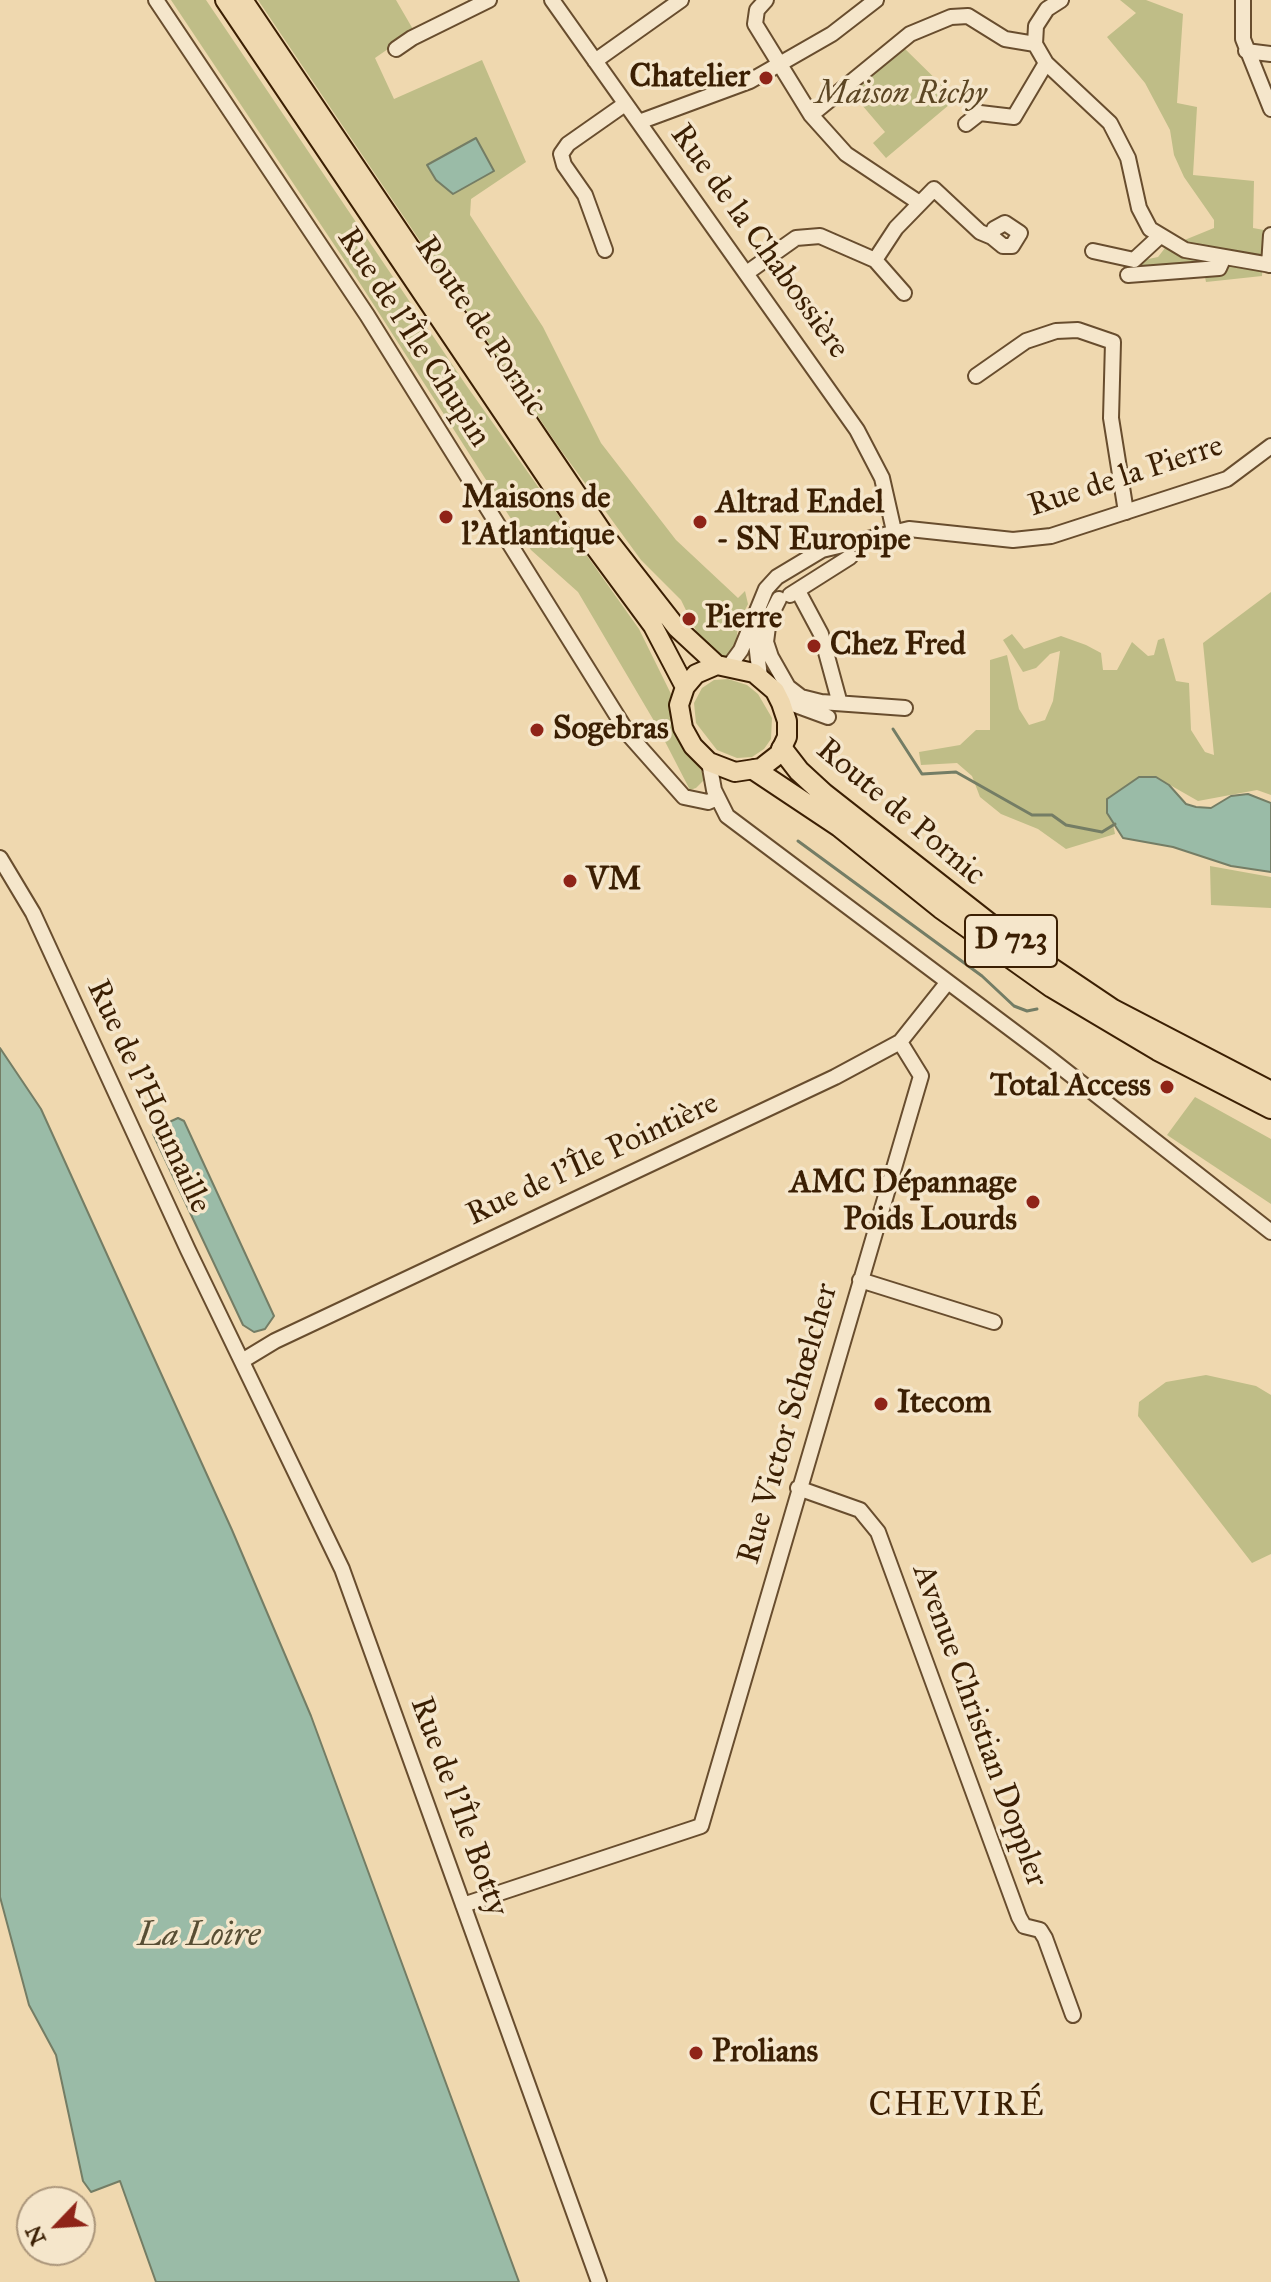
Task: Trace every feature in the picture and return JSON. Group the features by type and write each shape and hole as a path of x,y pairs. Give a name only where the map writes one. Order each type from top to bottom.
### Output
{"highway":[{"name":"Route de Pornic","path":"785,740 799,771 824,794 1015,944 1113,1010 1271,1092"},
{"name":"Route de Pornic","path":"748,771 839,826 941,908 1052,987 1158,1050 1271,1108"}],"main road":[{"name":"Route de Pornic","path":"225,0 571,514 653,626 685,687"},
{"name":"Route de Pornic","path":"243,0 605,536 716,661"},
{"path":"716,661 760,677 779,699 785,740 774,760 748,771 709,762 693,746 683,728 679,705 685,687 716,661"}],"street":[{"name":"Rue de l'Île Chupin","path":"156,0 367,315 629,735 684,797 708,802 717,798"},
{"path":"396,49 489,0"},
{"name":"Rue de la Chabossière","path":"552,0 748,272 857,430 882,478 894,531"},
{"path":"595,61 681,0"},
{"path":"766,0 757,10 755,24 811,115 846,154 918,202"},
{"path":"639,122 723,93 778,65 832,34 876,0"},
{"path":"1061,0 1047,9 1036,26 1035,44 1046,63 1110,123 1128,158 1139,208 1150,229 1185,250 1270,265 1271,235"},
{"path":"1243,0 1246,51 1271,109"},
{"path":"811,115 910,34 951,17 968,16 1005,39 1035,44"},
{"path":"1246,51 1271,54"},
{"path":"966,124 980,113 1014,117 1046,63"},
{"path":"605,250 590,207 564,165 561,154 568,144 625,104"},
{"path":"875,260 918,202 934,189 980,232 992,237"},
{"path":"748,272 796,238 807,235 835,240 875,260 904,293"},
{"path":"1093,251 1134,260 1160,236"},
{"path":"1128,275 1219,268 1224,257"},
{"path":"976,376 1026,341 1056,331 1078,330 1113,342 1111,418 1126,512"},
{"name":"Rue de la Pierre","path":"716,661 741,650 766,589 791,568 822,550 894,531 947,531 1022,540 1051,536 1227,479 1271,446"},
{"path":"850,557 798,591 779,599 769,619 766,642 788,687 801,697 821,702 839,700 905,708"},
{"path":"766,589 779,599"},
{"path":"798,591 821,634 839,700"},
{"name":"Rue de la Pierre","path":"754,616 754,642 760,677"},
{"path":"779,699 822,716 785,740"},
{"path":"709,762 717,798 727,816 1271,1232"},
{"path":"717,798 748,771"},
{"name":"Rue de l'Houmaille","path":"0,858 33,913 242,1361"},
{"name":"Rue de l'Île Pointière","path":"242,1361 275,1341 835,1077 900,1042 947,983"},
{"name":"Rue Victor Schœlcher","path":"463,1905 701,1826 921,1076 900,1042"},
{"path":"860,1280 994,1322"},
{"name":"Rue de l'Île Botty","path":"242,1361 342,1569 599,2282"},
{"name":"Avenue Christian Doppler","path":"798,1488 865,1514 878,1532 916,1617 1019,1917 1024,1926 1046,1929 1073,2015"}],"green space":[{"path":"171,0 206,0 466,385 639,629 672,696 671,715 678,737 703,773 704,780 696,788 690,790 657,726 578,592 531,550 361,285"},
{"path":"258,0 396,0 414,31 375,58 394,99 482,60 526,162 471,199 470,215 543,327 601,443 676,540 738,598 745,591 748,604 738,624 736,646 727,656 719,657 705,649 681,600 641,560 560,449"},
{"path":"1120,0 1146,0 1183,14 1177,103 1197,107 1193,175 1254,181 1253,228 1264,230 1262,276 1206,282 1205,277 1177,280 1175,268 1128,272 1129,263 1158,257 1165,248 1214,228 1214,220 1184,177 1174,155 1170,130 1145,83 1107,37 1136,13"},
{"name":"Maison Richy","path":"901,45 956,99 886,158 873,143 885,132 850,91"},
{"path":"1271,592 1271,795 1257,790 1198,801 1156,777 1139,777 1108,798 1115,834 1066,849 1038,829 1001,814 980,797 972,776 957,763 921,765 919,752 960,745 976,730 990,730 990,660 1007,655 1019,709 1029,725 1045,720 1053,701 1060,651 1050,654 1036,668 1023,672 1003,640 1012,634 1024,649 1061,636 1086,645 1101,653 1103,670 1117,670 1132,642 1148,656 1154,655 1158,640 1164,638 1176,681 1189,683 1191,730 1205,752 1214,755 1203,643"},
{"path":"728,679 747,685 758,694 772,718 771,739 764,749 752,757 737,758 717,750 696,723 694,703 702,688 714,680"},
{"path":"1210,866 1271,877 1271,908 1211,905"},
{"path":"1195,1097 1271,1139 1271,1204 1167,1135"},
{"path":"1206,1375 1256,1386 1271,1395 1271,1554 1252,1563 1138,1416 1139,1402 1166,1382"}],"water":[{"path":"476,138 494,171 453,194 436,180 427,165"},
{"path":"1139,777 1156,777 1169,785 1186,804 1196,807 1211,808 1231,796 1248,794 1271,803 1271,872 1231,866 1173,847 1123,838 1107,813 1107,799"},
{"name":"La Loire","path":"0,1048 41,1109 232,1530 311,1716 519,2282 156,2282 120,2181 96,2190 96,2186 87,2186 83,2181 56,2055 29,2005 0,1897"},
{"path":"178,1118 184,1121 274,1316 265,1329 254,1332 243,1325 153,1134 156,1128"}],"waterway":[{"path":"893,729 922,774 956,772 1032,815 1052,815 1066,825 1102,832 1115,824"},
{"path":"798,841 982,976 1014,1006 1027,1011 1037,1009"}],"place":[{"name":"Chatelier","path":"766,78"},
{"name":"Maisons de l'Atlantique","path":"446,517"},
{"name":"Altrad Endel - SN Europipe","path":"700,522"},
{"name":"Pierre","path":"689,619"},
{"name":"Chez Fred","path":"814,646"},
{"name":"Sogebras","path":"537,730"},
{"name":"VM","path":"570,881"},
{"name":"Total Access","path":"1167,1087"},
{"name":"AMC Dépannage Poids Lourds","path":"1033,1202"},
{"name":"Itecom","path":"881,1404"},
{"name":"Prolians","path":"696,2053"}],"district":[{"name":"CHEVIRÉ","path":"957,2107"}]}
